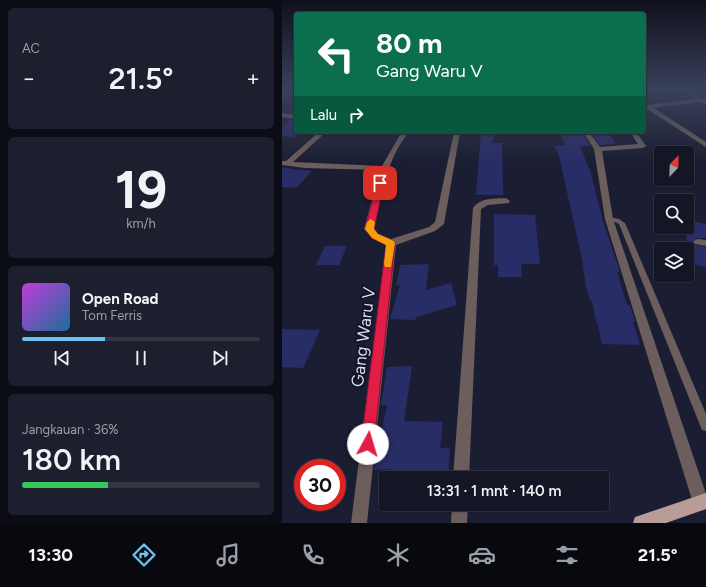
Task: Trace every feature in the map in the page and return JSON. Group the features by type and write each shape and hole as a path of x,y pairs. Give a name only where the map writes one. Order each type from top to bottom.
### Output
{"main road":[{"path":"641,523 704,502"}],"street":[{"path":"656,113 706,145"},
{"path":"282,115 294,117"},
{"path":"285,164 321,134"},
{"path":"404,134 384,168 370,229 375,236 391,243 432,229 439,224 457,134"},
{"path":"587,134 598,149 609,219 704,502"},
{"path":"598,149 643,146 634,134"},
{"path":"285,164 384,168"},
{"path":"461,471 477,208 480,204 485,202 506,201"},
{"name":"Gang Waru V","path":"359,523 391,243"},
{"path":"459,523 460,511"}],"lane":[{"path":"609,219 622,222 706,426"}],"building":[{"path":"291,120 294,120 294,134 296,134 296,137 282,136 282,128"},
{"path":"481,134 494,134 492,143 502,143 503,195 476,195"},
{"path":"560,134 583,134 590,146 580,147 590,170 603,221 620,272 617,272 627,305 630,305 635,322 633,322 640,345 602,344 592,301 590,301 586,287 582,259 559,156 554,146 566,145"},
{"path":"592,134 609,134 616,144 600,145"},
{"path":"282,167 312,171 296,188 282,187"},
{"path":"494,214 535,215 540,264 521,264 522,277 498,277 498,265 494,265"},
{"path":"694,221 706,224 706,238 698,238 692,242 687,242 686,234 694,234"},
{"path":"694,244 706,247 706,267 694,265"},
{"path":"325,246 347,246 339,265 316,265"},
{"path":"429,264 426,290 451,283 457,305 416,317 415,320 390,319 400,285 396,286 400,265"},
{"path":"282,329 320,330 303,368 282,367"},
{"path":"412,366 404,421 443,422 440,448 450,448 448,471 391,471 391,469 374,470 387,405 381,405 387,367"}],"slow traffic":[{"path":"371,222 370,229 375,236 391,243 388,264"}],"route":[{"path":"368,444 391,243 375,236 370,229 380,183"}]}
